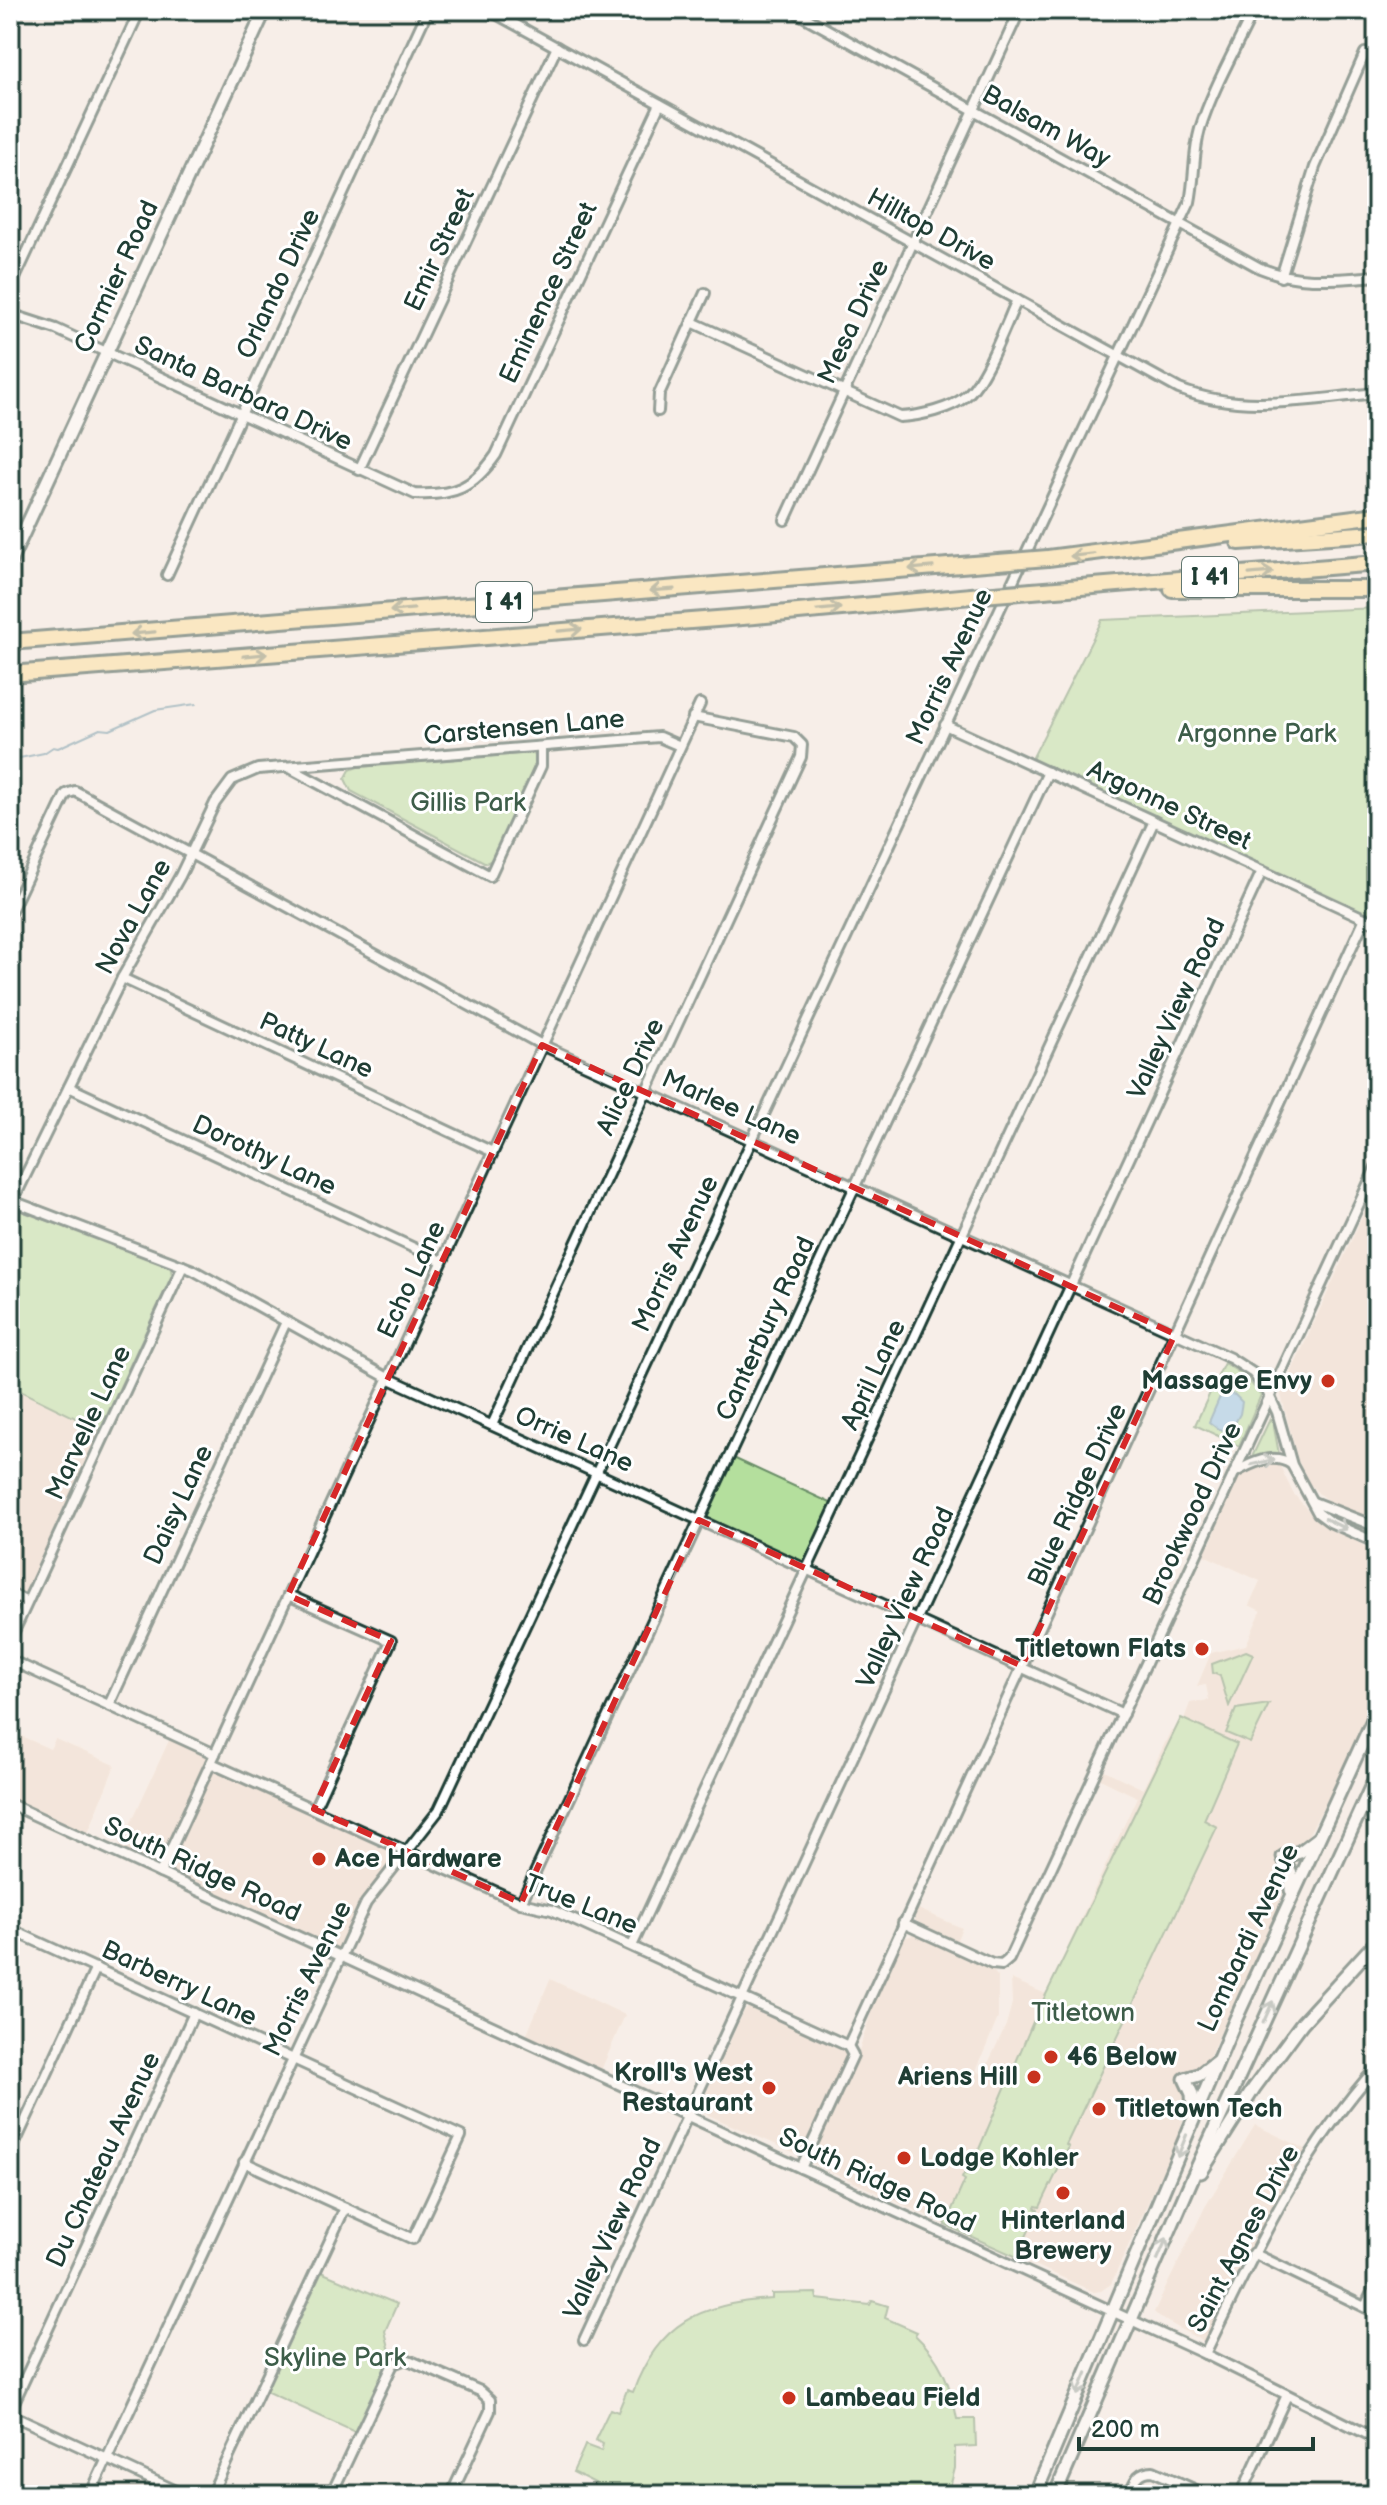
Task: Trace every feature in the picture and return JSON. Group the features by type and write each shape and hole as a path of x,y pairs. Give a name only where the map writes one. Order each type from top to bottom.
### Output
{"highway":[{"path":"1115,551 1377,515"},
{"name":"I 41","path":"10,642 1115,551 1377,533"},
{"name":"I 41","path":"10,674 1377,563"},
{"path":"1038,591 1377,589"}],"main road":[{"name":"Cormier Road","path":"10,562 265,10"},
{"name":"Lombardi Avenue","path":"1035,2495 1217,2060 1377,1711"},
{"name":"Lombardi Avenue","path":"1055,2495 1191,2181 1377,1774"},
{"path":"1289,1903 1291,1877 1283,1857 1300,1852 1319,1837"},
{"path":"1191,2181 1204,2167 1254,2088 1302,2023 1377,1941"},
{"path":"1192,2119 1192,2096 1185,2079 1197,2076 1217,2060"}],"street":[{"path":"10,20 15,10"},
{"path":"10,289 140,10"},
{"name":"Orlando Drive","path":"167,575 428,10"},
{"name":"Hilltop Drive","path":"489,10 1179,389 1229,403 1248,404 1377,393"},
{"name":"Balsam Way","path":"792,10 1281,277"},
{"name":"Mesa Drive","path":"785,520 1020,10"},
{"name":"Morris Avenue","path":"90,2495 366,1903 439,1810 1190,202 1195,177 1195,150 1201,126 1254,10"},
{"name":"Emir Street","path":"359,470 557,47"},
{"path":"1365,53 1315,167 1281,277 1312,281 1377,276"},
{"name":"Eminence Street","path":"462,489 482,475 496,455 660,104"},
{"path":"658,411 659,394 705,293"},
{"path":"692,322 900,417 915,416 957,402 976,386 1017,300"},
{"name":"Santa Barbara Drive","path":"10,314 56,329 415,494 439,496 462,489"},
{"name":"Echo Lane","path":"160,1873 700,704"},
{"name":"Alice Drive","path":"492,1425 801,757 802,745 794,737 693,717"},
{"name":"Argonne Street","path":"945,725 1377,924"},
{"name":"Carstensen Lane","path":"370,760 659,737 680,746"},
{"path":"288,767 490,876 541,766 541,747"},
{"name":"Nova Lane","path":"11,1201 122,978 191,854 215,803 232,780 258,769 370,760"},
{"name":"Canterbury Road","path":"521,1903 1048,772"},
{"name":"Marlee Lane","path":"10,913 66,794 75,791 542,1045 1230,1358 1259,1379 1270,1397 1292,1465 1318,1513 1377,1543"},
{"name":"April Lane","path":"632,1946 1154,821"},
{"name":"Valley View Road","path":"584,2340 1262,871"},
{"name":"Blue Ridge Drive","path":"801,2168 853,2055 848,2046 903,1923 1365,918"},
{"name":"Patty Lane","path":"122,978 493,1152"},
{"name":"Dorothy Lane","path":"69,1087 442,1261"},
{"name":"Brookwood Drive","path":"903,1923 987,1963 1002,1965 1013,1952 1377,1165"},
{"name":"Orrie Lane","path":"11,1201 183,1266 388,1378 1123,1714"},
{"name":"Marvelle Lane","path":"10,1640 183,1266"},
{"name":"Daisy Lane","path":"109,1705 286,1322"},
{"path":"1234,1473 1252,1463 1270,1459 1285,1460 1292,1465"},
{"path":"1313,1502 1375,1526"},
{"path":"10,1593 27,1602"},
{"path":"288,1595 391,1641 314,1809"},
{"name":"True Lane","path":"10,1660 109,1705 314,1809 407,1852 521,1903 552,1910 848,2046"},
{"name":"South Ridge Road","path":"10,1804 1205,2354 1377,2439"},
{"name":"Barberry Lane","path":"10,1929 461,2136 413,2239 345,2208"},
{"path":"10,2154 96,1968"},
{"name":"Du Chateau Avenue","path":"10,2412 194,2013"},
{"name":"Saint Agnes Drive","path":"1205,2354 1253,2253 1315,2147 1377,2067"},
{"path":"211,2495 345,2208 244,2162"},
{"path":"1253,2253 1377,2313"},
{"path":"1365,2307 1377,2282"},
{"path":"331,2495 393,2364 400,2360 410,2361 480,2391 490,2400 490,2411 451,2495"},
{"path":"1241,2495 1287,2395"},
{"path":"10,2412 185,2495"},
{"path":"1129,2495 1138,2475 1145,2471 1153,2471 1207,2495"}],"highlighted area":[{"path":"542,1045 1175,1334 1022,1666 699,1520 521,1903 314,1809 391,1641 288,1595"}],"shaded area":[{"path":"1377,1184 1377,1521 1337,1507 1310,1484 1298,1460 1281,1395"},
{"path":"10,1386 100,1430 11,1622 10,1622"},
{"path":"1271,1462 1280,1466 1293,1493 1312,1515 1377,1554 1377,1696 1343,1770 1304,1843 1286,1851 1280,1865 1286,1873 1286,1885 1274,1919 1205,2065 1191,2073 1185,2072 1180,2085 1188,2094 1188,2105 1175,2143 1111,2284 1094,2292 814,2164 811,2158 856,2060 877,1994 901,1942 913,1935 932,1943 937,1933 915,1920 916,1908 962,1928 951,1953 994,1972 998,1977 998,2018 976,2071 983,2074 1006,2025 1012,2003 1011,1979 1046,1994 1137,1797 1098,1778 1102,1769 1143,1789 1171,1730 1174,1732 1181,1718 1184,1719 1190,1703 1209,1700 1206,1685 1197,1686 1211,1653 1246,1645 1261,1611 1249,1605 1260,1581 1202,1554 1206,1545 1210,1544 1239,1475 1256,1465"},
{"path":"10,1731 50,1749 55,1739 115,1765 86,1838 10,1804"},
{"path":"172,1734 215,1754 211,1762 407,1852 366,1903 340,1956 117,1853"},
{"path":"550,1979 625,2015 599,2075 524,2041"},
{"path":"749,2007 847,2051 800,2155 702,2110 703,2100 744,2011"},
{"path":"1255,2125 1312,2152 1209,2345 1154,2312 1205,2207"}],"green space":[{"name":"Argonne Park","path":"1377,608 1377,922 1032,759 1102,620"},
{"name":"Gillis Park","path":"535,755 535,765 492,860 486,863 351,791 345,779 350,770 357,767"},
{"path":"10,1207 170,1265 172,1275 100,1430 10,1386"},
{"path":"1224,1363 1245,1376 1261,1395 1239,1446 1195,1425"},
{"path":"1270,1419 1279,1454 1251,1459"},
{"path":"729,1456 835,1505 806,1569 699,1520"},
{"path":"1246,1651 1253,1654 1229,1706 1220,1676 1213,1673 1212,1664"},
{"path":"1269,1704 1250,1743 1226,1733 1236,1709"},
{"name":"Titletown","path":"1181,1718 1237,1744 1204,1820 1217,1827 1066,2145 1069,2147 1040,2207 1035,2208 1038,2210 1017,2257 945,2225 965,2180 962,2178 964,2174 968,2175 1036,2015"},
{"name":"Skyline Park","path":"316,2270 397,2304 385,2331 393,2364 359,2434 261,2389"},
{"name":"Lambeau Field","path":"816,2293 817,2299 870,2305 872,2301 888,2306 885,2318 917,2332 915,2335 938,2363 952,2395 957,2419 975,2419 976,2446 955,2447 955,2468 948,2495 590,2495 595,2483 573,2472 585,2445 601,2451 603,2444 595,2440 610,2409 618,2412 627,2390 633,2392 643,2368 669,2333 703,2312 724,2306 772,2299 772,2294"}],"water":[{"path":"1222,1392 1235,1395 1242,1402 1240,1414 1230,1432 1218,1429 1209,1422"}],"waterway":[{"path":"10,760 44,753 155,710 196,704"}],"place":[{"name":"Massage Envy","path":"1328,1381"},
{"name":"Titletown Flats","path":"1202,1649"},
{"name":"Ace Hardware","path":"319,1859"},
{"name":"46 Below","path":"1051,2057"},
{"name":"Ariens Hill","path":"1034,2077"},
{"name":"Kroll's West Restaurant","path":"769,2088"},
{"name":"Titletown Tech","path":"1099,2109"},
{"name":"Lodge Kohler","path":"904,2158"},
{"name":"Hinterland Brewery","path":"1063,2193"},
{"name":"Lambeau Field","path":"789,2398"}]}
